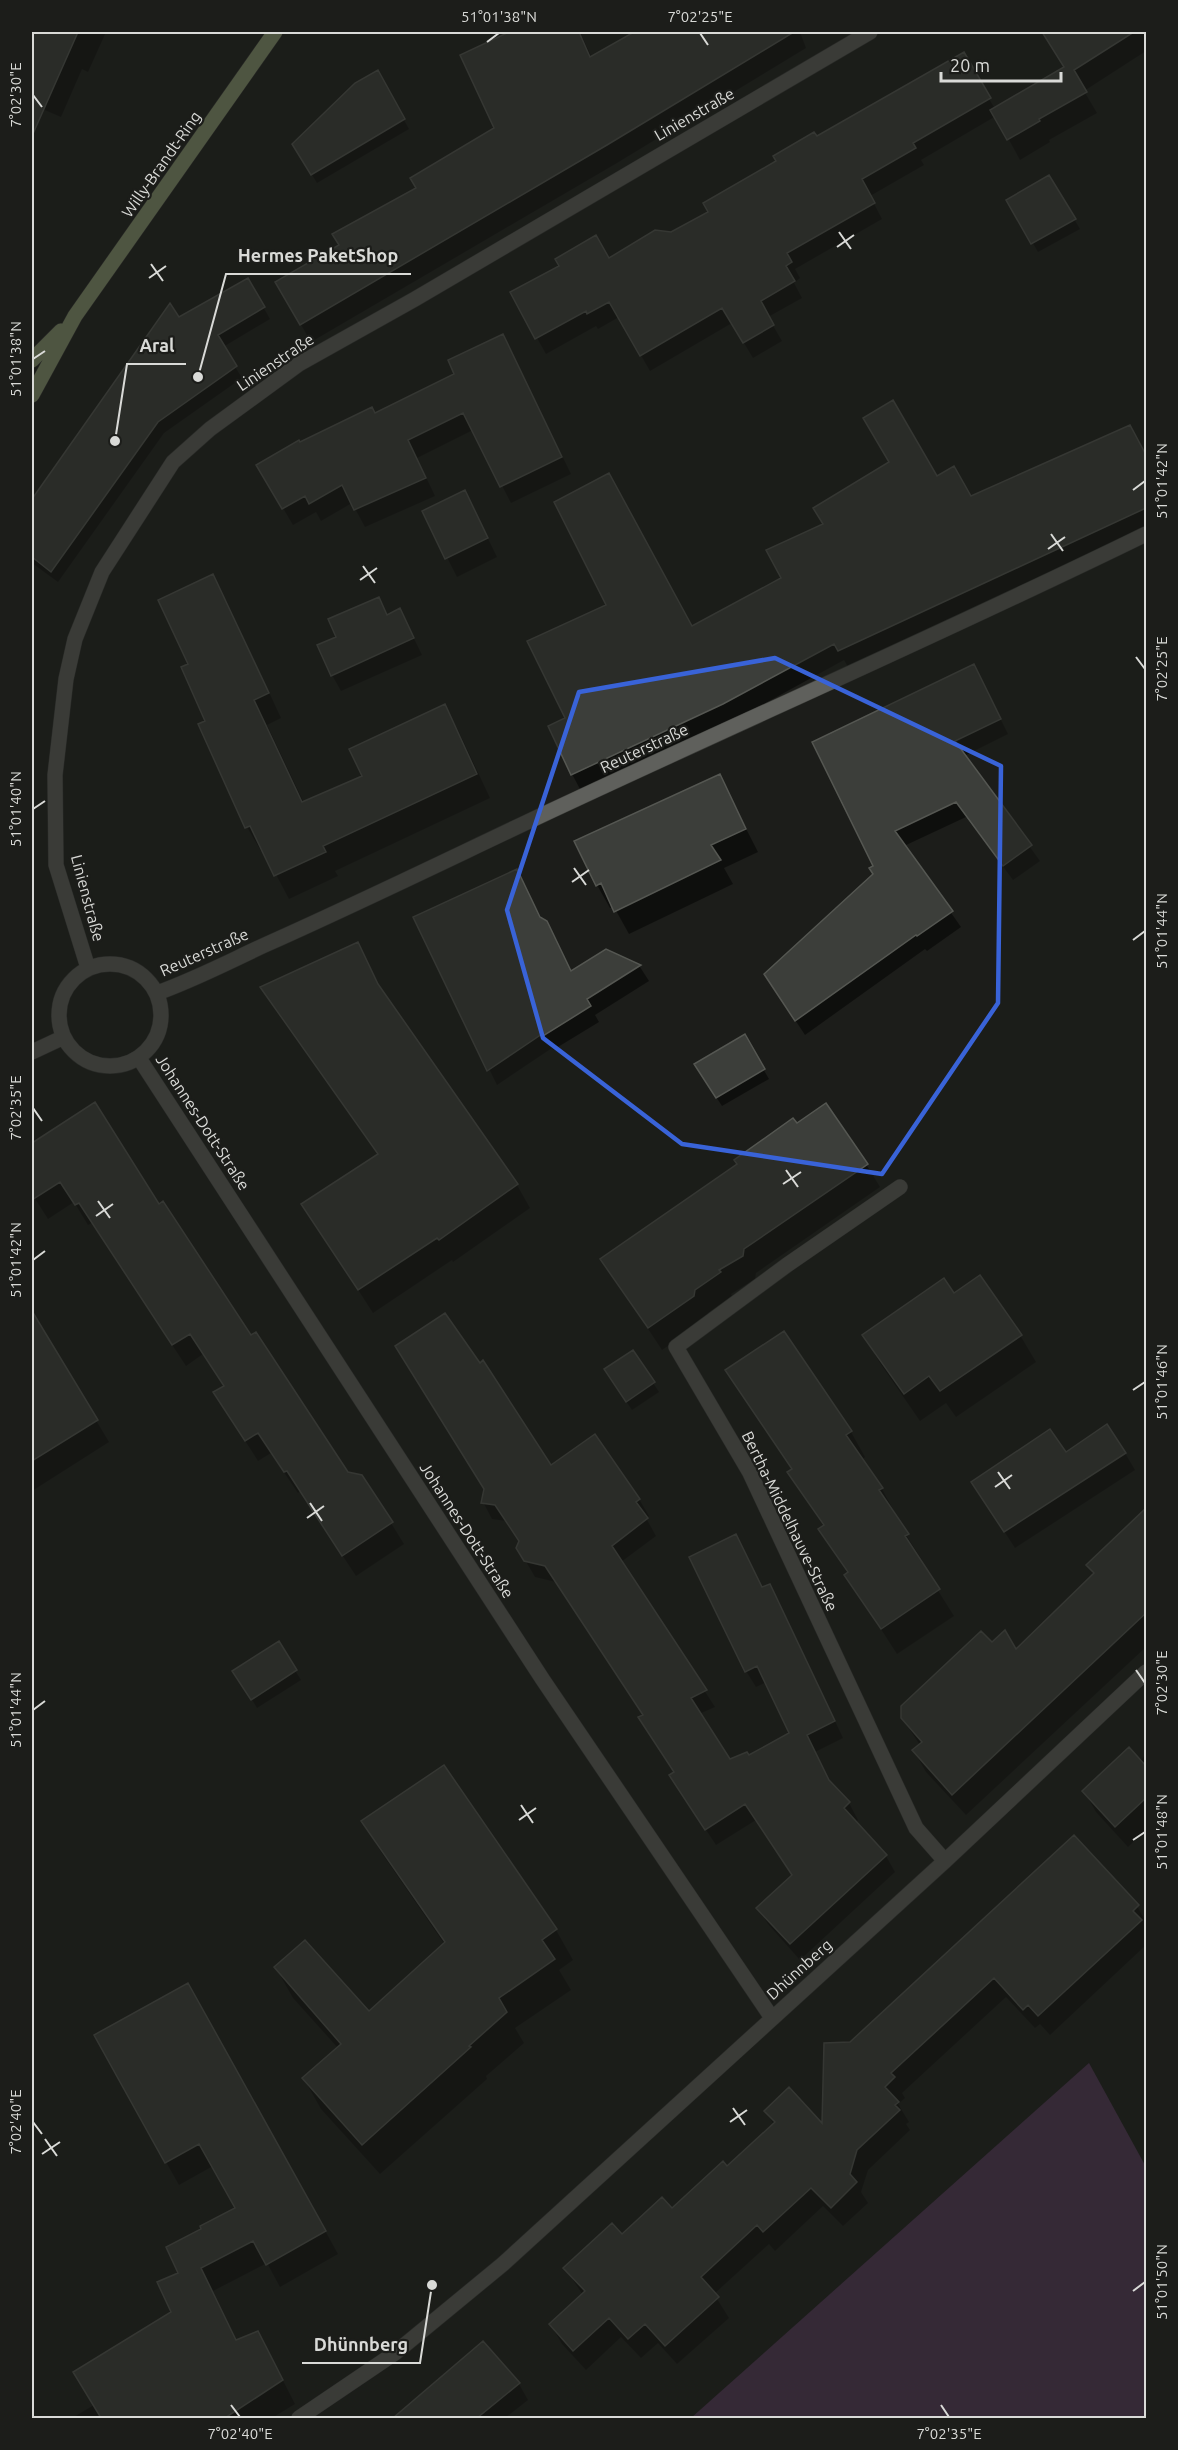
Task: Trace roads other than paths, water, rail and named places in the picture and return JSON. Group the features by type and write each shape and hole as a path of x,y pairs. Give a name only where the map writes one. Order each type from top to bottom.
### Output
{"main road":[{"name":"Willy-Brandt-Ring","path":"32,395 75,316 275,32"},
{"name":"Willy-Brandt-Ring","path":"32,360 75,316"}],"street":[{"name":"Linienstraße","path":"88,968 56,865 55,775 66,679 75,639 102,572 173,462 210,429 300,364 870,32"},
{"name":"Reuterstraße","path":"157,993 196,980 237,957 1032,590 1146,534"},
{"name":"Reuterstraße","path":"88,968 101,964 128,966 140,972 150,981 157,993 162,1018 159,1032 153,1044 139,1058"},
{"path":"88,968 68,985 62,998 59,1010 64,1037 81,1057 93,1064 113,1066 139,1058"},
{"path":"32,1052 64,1037"},
{"name":"Johannes-Dott-Straße","path":"139,1058 549,1690 772,2018"},
{"name":"Bertha-Middelhauve-Straße","path":"900,1187 787,1264 676,1347 750,1473 916,1828 945,1861"},
{"name":"Dhünnberg","path":"299,2418 395,2353 456,2304 945,1861 1146,1672"}],"place":[{"name":"Hermes PaketShop","path":"198,377"},
{"name":"Aral","path":"115,441"},
{"name":"Dhünnberg","path":"432,2285"}]}
